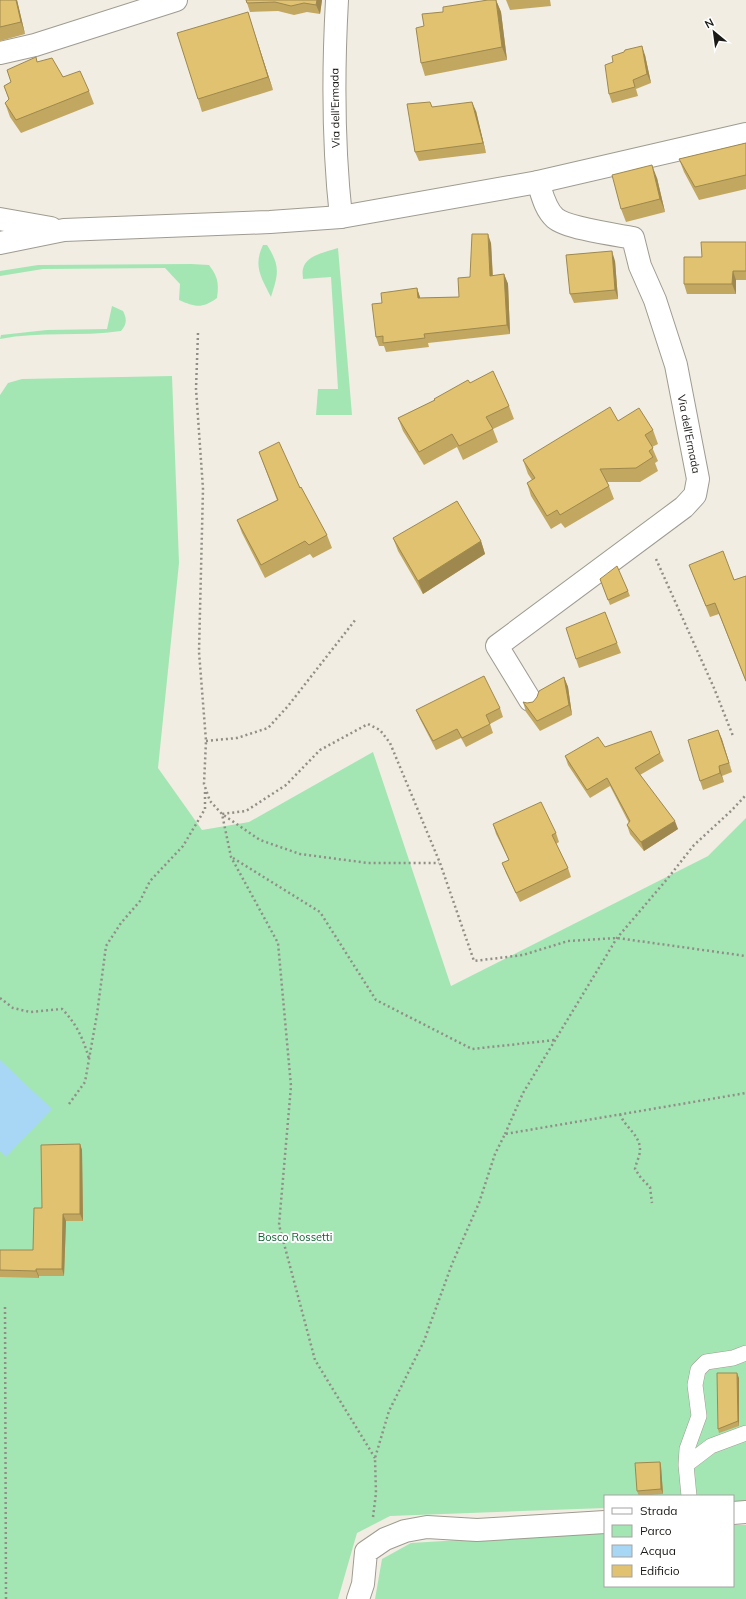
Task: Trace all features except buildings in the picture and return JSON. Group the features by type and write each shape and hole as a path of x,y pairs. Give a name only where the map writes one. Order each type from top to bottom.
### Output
{"street":[{"path":"0,53 35,45 176,0"},
{"name":"Via dell'Ermada","path":"337,0 334,108 341,217"},
{"path":"0,243 64,230 270,222 341,217 538,182 746,134"},
{"name":"Via dell'Ermada","path":"530,700 497,646 645,537 688,503 695,495 698,479 676,366 655,300 640,266 633,238 577,227 556,219 546,205 538,182"},
{"path":"0,219 64,230"},
{"path":"734,1513 746,1512"},
{"path":"358,1599 363,1584 366,1552 385,1539 405,1531 427,1526 476,1530 604,1522"}],"lane":[{"path":"689,1495 686,1465 687,1449 699,1416 695,1385 698,1370 706,1362 733,1358 746,1353"},
{"path":"686,1465 711,1446 746,1433"}],"path":[{"path":"68,1104 85,1082 97,1014 106,946 121,923 140,901 150,881 183,846 206,809 204,784 206,741 200,652 203,489 196,389 198,333"},
{"path":"645,537 699,654 733,736"},
{"path":"206,741 237,738 268,728 288,706 356,619"},
{"path":"222,814 246,811 286,785 320,750 368,724 380,730 390,743 440,863 474,961 523,955 568,941 616,938 746,956"},
{"path":"204,784 210,801 222,814 260,840 300,854 368,863 440,863"},
{"path":"366,1552 373,1520 376,1493 375,1458 389,1411 424,1341 452,1264 478,1203 496,1154 523,1094 616,938 668,878 694,845 746,795"},
{"path":"222,814 231,857 278,943 291,1086 279,1225 314,1360 375,1458"},
{"path":"231,857 320,912 376,1000 472,1049 556,1040"},
{"path":"0,998 13,1008 30,1012 62,1009 72,1019 85,1045 89,1061"},
{"path":"505,1134 746,1094"},
{"path":"620,1114 622,1120 627,1127 634,1132 639,1142 640,1152 635,1169 650,1187 652,1203"},
{"path":"5,1307 6,1599"}],"green space":[{"path":"263,245 267,245 275,259 277,271 271,297 261,277 258,265 260,252"},
{"path":"338,248 352,415 316,415 318,389 338,389 331,277 303,279 303,270 305,264 312,257"},
{"path":"38,265 209,265 214,273 218,288 217,298 212,302 198,306 179,300 180,284 165,268 43,269 0,276 0,271"},
{"path":"112,306 123,311 126,319 121,331 91,334 30,335 0,339 1,335 47,330 107,329"},
{"name":"Bosco Rossetti","path":"172,376 179,563 158,768 202,830 249,822 373,752 451,986 708,856 746,818 746,1502 734,1503 734,1495 604,1495 604,1508 390,1516 357,1533 338,1599 0,1599 0,395 8,383 22,379"},
{"path":"734,1525 746,1525 746,1599 375,1599 382,1559 411,1543 604,1531 604,1587 734,1587"}],"water":[{"path":"0,1060 52,1109 6,1157 0,1151"}]}
